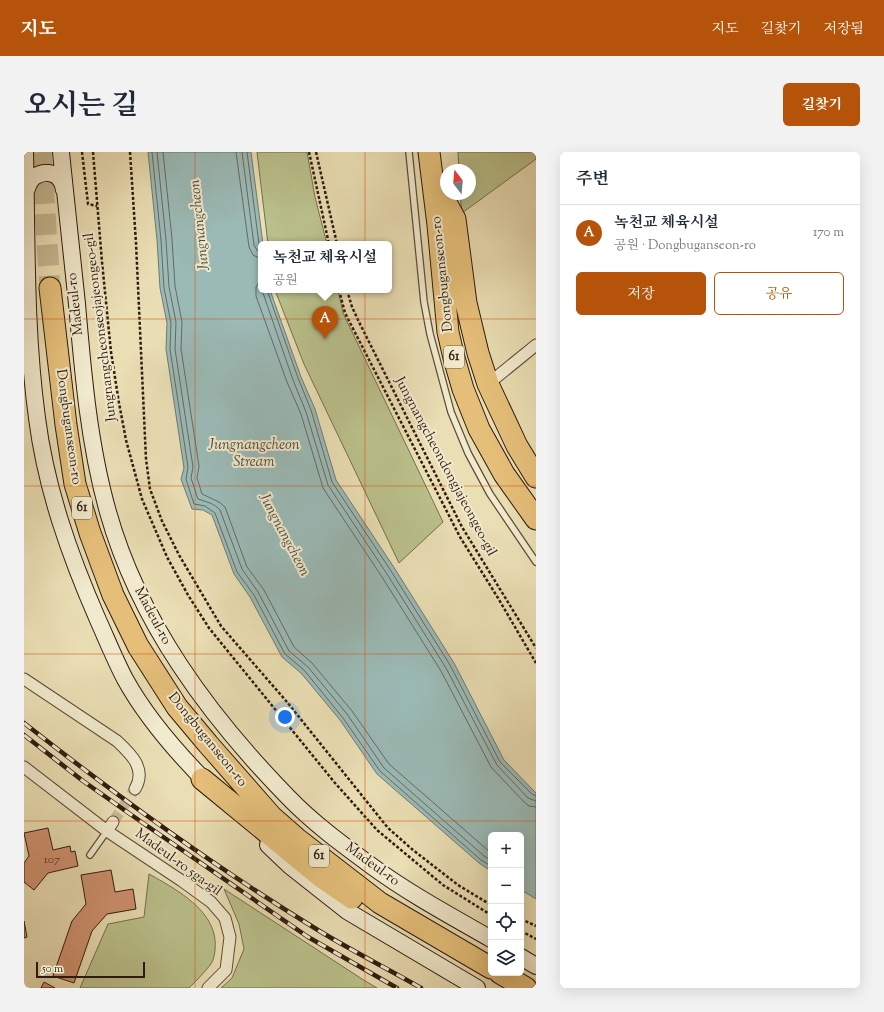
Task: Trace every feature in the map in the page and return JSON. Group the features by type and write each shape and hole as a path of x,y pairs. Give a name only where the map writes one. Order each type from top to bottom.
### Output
{"highway":[{"name":"Dongbuganseon-ro","path":"429,152 438,225 448,332 463,389 479,429 504,474 536,519"},
{"path":"432,175 455,219 466,303 478,353 488,384 517,446 536,477"},
{"name":"Dongbuganseon-ro","path":"50,288 74,484 113,595 138,646 177,707 272,817 380,902 488,966"},
{"path":"202,779 320,876 359,904 397,923 455,948"},
{"path":"505,976 526,988"}],"main road":[{"path":"26,152 26,324 37,418 46,474 78,576 125,679 156,726 179,754 253,831 290,866 347,911 477,988"},
{"name":"Madeul-ro","path":"61,152 87,412 99,476 111,520 144,607 190,682 228,731 288,797 312,819 374,868 488,937"},
{"path":"26,191 33,178 39,174 50,173 56,175 61,180 66,195"},
{"path":"524,959 536,966"}],"street":[{"path":"488,384 536,346"},
{"path":"24,679 116,741 130,753 136,761 140,773 138,784 135,789"},
{"name":"Madeul-ro 5ga-gil","path":"24,767 107,831 211,902 225,918 230,937 226,970 208,988"},
{"path":"107,831 113,822"}],"lane":[{"path":"409,152 424,302 430,334 451,412 468,453 490,494 536,562"},
{"path":"90,855 107,831"}],"path":[{"path":"82,152 88,204 97,206"},
{"name":"Jungnangcheonseojajeongeo-gil","path":"93,152 111,352 119,403 126,440 142,499 167,557 188,595 209,628 336,784 377,830 443,884 488,913"},
{"path":"130,152 144,395 146,460 150,489 162,521 179,555 221,626 287,702 388,828 413,850 458,885 489,904"},
{"path":"309,152 328,241"},
{"path":"316,152 336,241"},
{"path":"340,293 346,313 460,537 536,663"},
{"name":"Jungnangcheondongjajeongeo-gil","path":"348,293 359,322 457,517 536,648"},
{"path":"524,920 536,926"},
{"path":"524,933 536,939"}],"green space":[{"path":"257,152 307,152 315,197 326,241 268,241"},
{"path":"458,152 536,152 536,159 462,213 461,200 476,200 476,164 459,164"},
{"path":"276,293 339,293 343,313 443,522 399,563 304,364"},
{"path":"149,874 187,898 198,907 207,918 213,931 215,944 212,963 189,988 80,988 108,924 144,917"},
{"path":"224,889 377,988 221,988 232,978 244,949 239,924"}],"water":[{"name":"Jungnangcheon Stream","path":"148,152 251,152 263,241 258,241 258,293 271,293 301,377 315,409 336,480 395,569 454,663 504,760 536,793 536,899 524,892 524,832 488,832 488,869 479,863 377,774 340,720 301,673 282,657 250,597 234,574 212,515 203,510 192,509 181,479 184,468 166,349 167,323 160,288 157,240"}],"building":[{"path":"48,828 53,850 70,846 71,852 75,851 78,866 48,873 34,890 24,882 24,863 29,856 24,833"},
{"path":"111,870 115,892 133,889 136,909 107,914 92,931 74,983 53,976 72,921 86,904 81,875"},
{"path":"24,921 27,937 24,938"},
{"path":"44,982 55,988 41,988"}],"tunnel":[{"path":"41,152 50,288"},
{"path":"113,822 135,789"}],"railway":[{"path":"24,723 94,777 238,879 326,935 421,988"},
{"path":"24,735 83,781 308,937 397,988"}],"place":[{"name":"녹천교 체육시설","path":"325,339"}],"water label":[{"name":"Jungnangcheon","path":"200,225"},
{"name":"Jungnangcheon","path":"284,535"}]}
